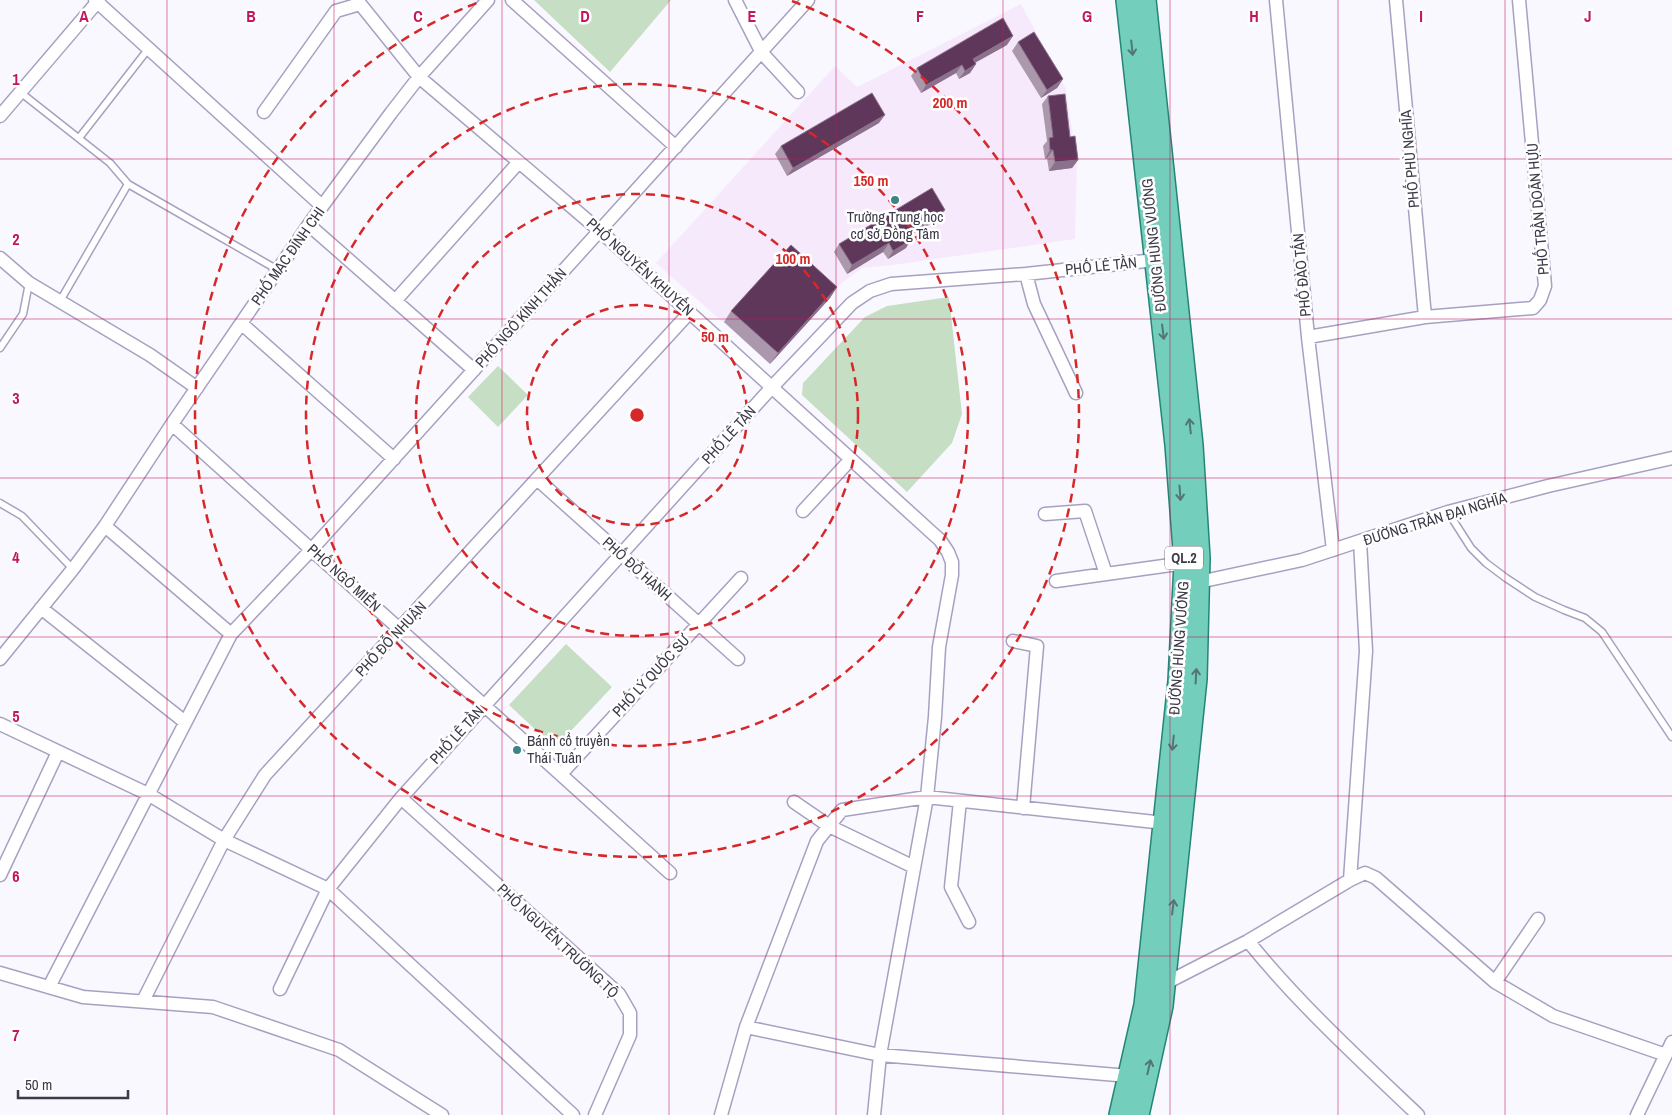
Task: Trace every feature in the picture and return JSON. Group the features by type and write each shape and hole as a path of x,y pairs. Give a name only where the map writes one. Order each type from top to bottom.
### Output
{"main road":[{"name":"ĐƯỜNG HÙNG VƯƠNG","path":"1127,0 1176,445 1185,563 1191,584 1196,679 1162,1006 1138,1115"},
{"name":"ĐƯỜNG HÙNG VƯƠNG","path":"1120,1115 1145,1005 1179,681 1191,584 1199,558 1192,445 1145,0"}],"street":[{"name":"PHỐ MẠC ĐĨNH CHI","path":"0,659 73,569 105,526 172,424 322,206 419,77 488,0"},
{"path":"512,0 676,147"},
{"path":"734,0 762,53 798,92"},
{"name":"PHỐ NGÔ KÍNH THẦN","path":"49,987 231,634 394,459 808,0"},
{"name":"PHỐ ĐÀO TẤN","path":"1276,0 1308,337 1333,550"},
{"name":"PHỐ PHÙ NGHĨA","path":"1396,0 1425,317"},
{"name":"PHỐ TRẦN DOÃN HỰU","path":"1308,337 1425,317 1533,308 1543,295 1545,286 1519,0"},
{"path":"0,116 97,1 322,206"},
{"name":"PHỐ NGUYỄN KHUYẾN","path":"359,2 419,77 600,231 940,540 948,552 952,562 952,575 939,647 935,717 927,797 880,1055 874,1115"},
{"path":"264,112 336,11 359,2"},
{"path":"395,301 519,162"},
{"path":"309,225 474,370"},
{"path":"0,258 29,283 150,354 197,388"},
{"name":"PHỐ LÊ TẦN","path":"280,989 328,889 401,798 772,387 852,303 870,291 891,284 1026,274 1155,260"},
{"path":"1026,274 1034,304 1076,393"},
{"name":"PHỐ ĐỖ NHUẬN","path":"143,1002 224,840 266,775 690,312"},
{"path":"242,324 394,459"},
{"name":"PHỐ NGÔ MIỄN","path":"172,424 670,873"},
{"name":"ĐƯỜNG TRẦN ĐẠI NGHĨA","path":"1191,584 1302,560 1448,512 1548,486 1672,458"},
{"path":"803,511 851,459"},
{"name":"PHỐ ĐỖ HÀNH","path":"537,479 738,659"},
{"path":"1045,514 1085,511 1106,574"},
{"path":"105,526 231,634"},
{"path":"1350,880 1366,651 1360,541"},
{"path":"1056,581 1185,563"},
{"name":"PHỐ LÝ QUỐC SƯ","path":"561,774 741,578"},
{"path":"41,608 186,722"},
{"path":"1013,641 1037,646 1023,808"},
{"path":"0,724 148,794 224,840 328,889 573,1115"},
{"path":"0,875 58,752"},
{"path":"721,1115 746,1027 817,841 842,810 927,797 1164,823"},
{"name":"PHỐ NGUYỄN TRƯỜNG TỘ","path":"401,798 619,994 630,1013 630,1035 595,1115"},
{"path":"960,801 951,887 969,922"},
{"path":"794,802 829,826 914,866"},
{"path":"1164,984 1248,941 1365,873 1376,878 1495,982 1554,1016 1666,1055"},
{"path":"1495,982 1538,919"},
{"path":"1248,941 1336,1038 1418,1115"},
{"path":"0,972 82,997 213,1007 340,1050 442,1115"},
{"path":"746,1027 880,1055 1129,1076"},
{"path":"1637,1115 1672,1042"}],"lane":[{"path":"79,138 149,48"},
{"path":"20,92 110,163 128,184 278,270"},
{"path":"60,301 128,184"},
{"path":"0,348 22,314 29,283"},
{"path":"0,503 22,516 73,569"},
{"path":"1448,512 1466,540 1486,563 1536,597 1584,618 1602,632 1672,736"}],"shaded area":[{"name":"Trường Trung học cơ sở Đồng Tâm","path":"1021,4 1066,89 1077,162 1075,239 862,268 843,282 770,364 656,263 835,66 857,87"}],"green space":[{"path":"534,0 671,0 610,72"},
{"path":"949,297 962,414 952,443 907,492 802,395 803,383 865,317 887,306"},
{"path":"498,366 528,395 498,427 468,397"},
{"path":"566,644 612,687 555,748 509,705"}],"building":[{"path":"1003,18 1013,36 973,59 976,64 965,71 962,65 926,85 917,68"},
{"path":"1034,32 1063,79 1047,90 1018,42"},
{"path":"872,93 885,115 793,168 781,146"},
{"path":"1065,94 1070,137 1075,136 1078,160 1055,162 1053,150 1050,150 1049,138 1053,137 1048,96"},
{"path":"932,188 945,210 907,233 911,240 893,251 889,243 852,265 839,244"},
{"path":"791,245 837,287 778,353 731,311"}],"place":[{"name":"Trường Trung học cơ sở Đồng Tâm","path":"895,200"},
{"name":"Bánh cổ truyền Thái Tuân","path":"517,750"}]}
